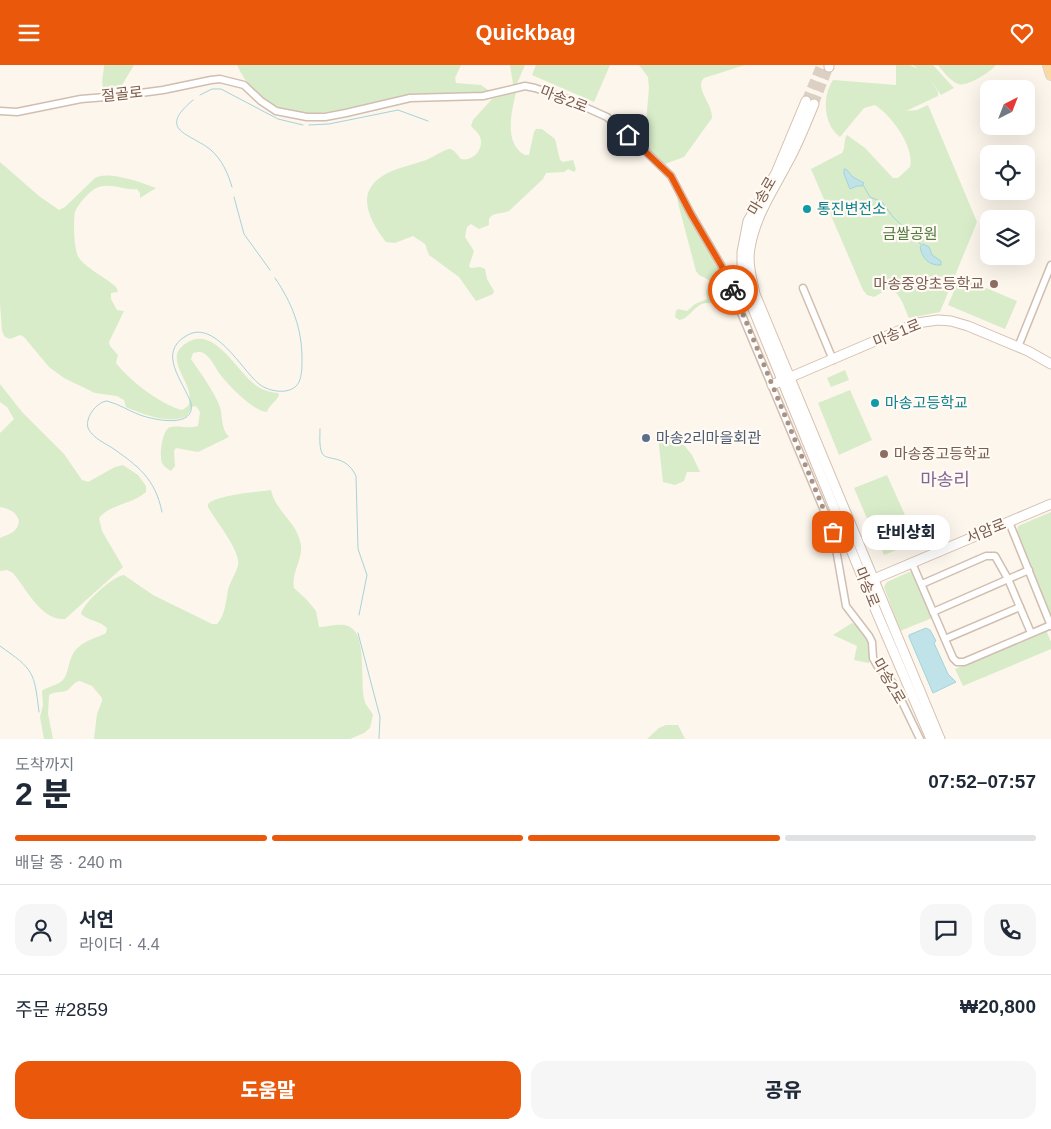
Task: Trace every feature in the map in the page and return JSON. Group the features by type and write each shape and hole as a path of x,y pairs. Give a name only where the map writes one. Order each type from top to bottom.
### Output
{"main road":[{"path":"1048,65 1051,75"}],"street":[{"name":"절골로","path":"0,111 17,112 81,99 163,90 211,80 231,81 244,85"},
{"name":"마송2로","path":"244,85 261,101 276,111 307,117 326,117 410,98 483,96 525,86 546,91 599,113 619,127 663,168 677,185 691,214 721,265 833,532 846,606 869,636 872,642 873,658 878,667 893,683 920,739"},
{"name":"마송로","path":"810,103 791,157 755,227 750,250 750,271 755,294 786,379 931,736 940,739"},
{"path":"1018,347 1051,265"},
{"path":"803,288 833,360"},
{"name":"마송1로","path":"772,385 917,323 938,320 968,326 1051,363"},
{"name":"서암로","path":"869,581 1051,504"},
{"path":"912,563 953,658 957,663 1051,625 1009,522"},
{"path":"922,584 991,555 995,556 1008,579 1031,633"},
{"path":"933,612 1028,570"},
{"path":"945,639 1020,607"}],"green space":[{"path":"104,65 134,65 119,90 106,92 102,83"},
{"path":"237,65 461,65 455,78 456,83 481,85 491,92 411,96 337,110 314,113 292,112 271,105 253,90"},
{"path":"510,65 525,65 516,86 513,84"},
{"path":"536,65 610,65 594,102 532,75"},
{"path":"639,65 745,65 704,78 701,87 710,107 712,118 684,157 665,164 644,146 649,88 648,77"},
{"name":"금쌀공원","path":"896,65 910,65 918,69 913,65 933,65 954,88 941,95 931,81 938,92 938,96 906,111 917,110 928,105 977,222 940,312 909,318 899,296 892,290 888,289 874,297 867,295 863,290 811,169 842,153 847,135 865,148 893,178 898,178 910,167 909,150 900,132 888,116 875,105 864,108 840,137 834,132 827,118 827,94 833,80 896,85"},
{"path":"938,65 996,65 978,78 967,83 958,84 952,81"},
{"path":"516,92 511,117 511,135 518,150 525,155 529,155 534,132 536,129 542,129 555,139 560,160 563,162 573,160 576,169 574,172 568,169 564,172 546,173 543,179 509,211 492,215 489,225 479,229 471,224 467,227 465,237 474,251 469,266 471,268 480,267 485,269 487,279 494,291 493,294 476,301 459,277 429,255 425,244 413,236 395,243 386,242 372,219 367,199 369,190 385,174 426,160 448,149 453,150 461,159 474,156 480,149 481,140 471,126 473,120 492,99"},
{"path":"0,162 39,196 59,210 65,207 95,178 101,176 117,176 156,188 140,198 140,193 137,189 109,186 99,187 85,197 75,212 74,236 77,255 87,266 116,287 118,292 111,293 111,299 117,310 124,311 109,342 118,355 116,363 146,391 164,403 182,410 188,406 190,399 177,361 177,354 182,346 190,341 199,339 208,341 225,353 256,385 265,390 278,393 278,397 267,412 261,411 241,397 223,378 207,355 200,352 193,353 191,359 220,407 223,427 229,437 198,452 176,448 174,451 175,466 171,471 164,466 161,460 161,449 165,433 170,427 198,426 200,412 196,406 192,407 187,416 172,419 140,413 126,407 124,400 117,396 95,393 64,378 49,367 24,337 20,335 10,339 5,337 2,331 0,303"},
{"path":"677,196 721,270 733,299 733,308 729,309 706,303 682,319 679,320 675,317 678,309 687,311 695,304 707,299 706,292 709,280 699,275 696,271"},
{"path":"960,277 1017,301 1005,329 948,305"},
{"path":"845,370 849,380 831,387 827,378"},
{"path":"0,384 22,412 64,454 82,480 88,482 115,467 123,465 138,475 146,486 146,492 141,496 109,510 99,518 102,531 123,567 65,619 49,615 35,602 13,573 7,570 0,571 0,538 15,530 19,521 12,511 0,507 0,433 14,419 7,407 0,402"},
{"path":"850,390 872,440 839,455 818,403"},
{"path":"658,437 678,438 692,455 700,472 687,472 684,481 675,485 663,482"},
{"path":"887,475 909,524 875,537 854,488"},
{"path":"271,490 277,505 299,537 301,545 294,577 294,588 316,611 319,627 347,626 356,632 361,650 363,694 366,704 373,715 370,728 350,739 94,739 97,714 102,698 92,686 80,681 66,691 49,695 48,714 53,739 44,739 40,717 43,705 42,691 63,680 73,655 80,646 106,633 107,628 81,614 87,603 106,585 124,575 153,595 212,624 217,624 223,612 229,587 238,565 238,559 232,544 208,507 208,504 228,496"},
{"path":"1051,512 1051,615 1017,533 1018,526"},
{"path":"897,535 902,548 884,555 879,542"},
{"path":"909,572 913,573 932,618 900,631 884,587 887,582"},
{"path":"852,623 861,630 871,646 872,652 869,663 854,660 857,646 833,635"},
{"path":"1046,630 1051,642 1051,649 963,686 955,669"},
{"path":"666,725 678,725 685,739 647,739 659,728"}],"water":[{"path":"844,169 864,183 862,186 850,189"},
{"path":"923,244 929,247 932,255 941,261 941,265 930,263 924,258 920,247"},
{"path":"926,628 930,630 936,641 934,643 948,674 956,682 933,693 909,637 909,635"}],"waterway":[{"path":"200,95 212,89 221,89 278,119 303,125"},
{"path":"193,100 182,110 177,119 177,125 186,135 203,144 215,154 224,167 232,187"},
{"path":"309,125 329,124 398,110 428,121"},
{"path":"863,185 870,197 882,202 893,217 914,234 921,245"},
{"path":"234,197 244,234 270,270"},
{"path":"162,512 155,490 144,474 129,460 91,433 88,426 89,417 95,408 107,401 140,415 155,419 173,421 187,417 191,411 191,403 178,377 173,359 173,351 186,336 196,332 207,334 217,339 263,387 274,391 286,391 296,386 302,371 302,348 298,326 291,306 275,278"},
{"path":"320,429 320,445 324,456 347,464 356,476 358,549 367,575 359,615"},
{"path":"358,633 380,717 379,739"},
{"path":"0,646 20,661 30,673 36,688 39,712"}],"tunnel":[{"path":"806,101 821,65"},
{"path":"814,104 829,67"}],"way so far":[{"path":"733,290 833,532"}],"place":[{"name":"통진변전소","path":"807,209"},
{"name":"마송중앙초등학교","path":"994,284"},
{"name":"마송고등학교","path":"875,403"},
{"name":"마송2리마을회관","path":"646,438"},
{"name":"마송중고등학교","path":"884,454"},
{"name":"단비상회","path":"833,532"}],"district":[{"name":"마송리","path":"945,480"}],"route":[{"path":"628,135 671,176 733,290"}]}
